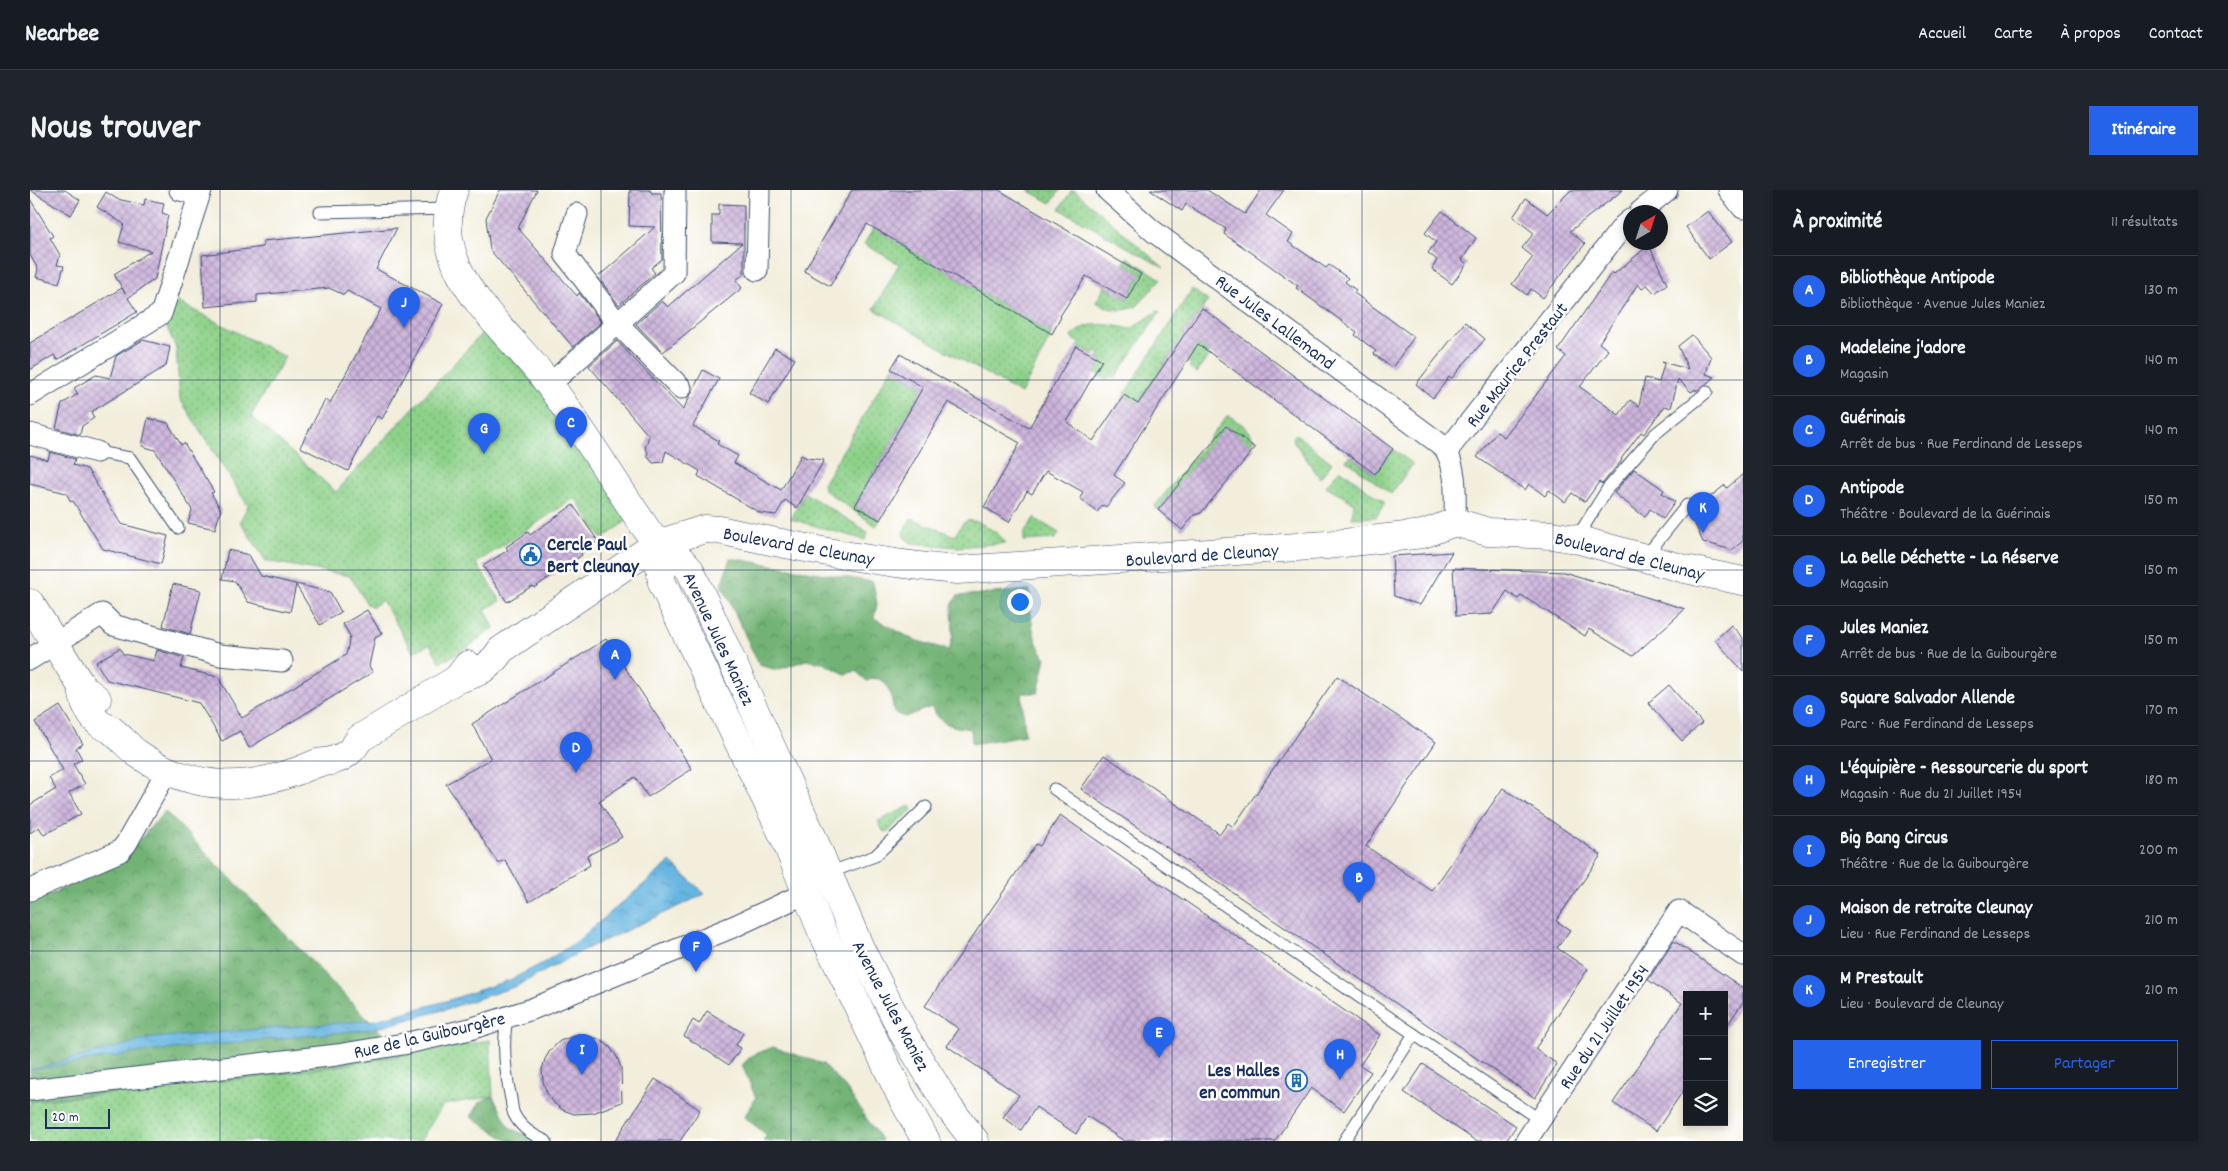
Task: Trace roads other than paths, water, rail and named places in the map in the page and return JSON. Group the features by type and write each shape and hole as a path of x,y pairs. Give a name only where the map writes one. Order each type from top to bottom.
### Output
{"main road":[{"path":"451,199 450,245 456,265 465,282 494,320 549,385 657,544"},
{"name":"Boulevard de Cleunay","path":"30,602 82,687 86,705 96,720 110,728 137,753 167,771 200,782 234,785 269,781 290,775 318,762 334,760 340,757 351,750 359,739 457,679 478,673 492,663 501,650 657,544 705,529 799,547 928,568 957,570 1326,545 1423,534 1455,522 1488,532 1551,535 1576,539 1685,569 1743,580"},
{"name":"Avenue Jules Maniez","path":"657,544 662,583 786,841 821,885 860,948 905,1036 950,1109 975,1141"},
{"name":"Avenue Jules Maniez","path":"821,885 820,926 883,1059 926,1141"}],"street":[{"path":"757,270 759,190"},
{"path":"1649,205 1667,190"},
{"path":"1729,190 1743,208"},
{"path":"30,395 161,314 194,191"},
{"path":"549,385 674,274 675,192"},
{"name":"Rue Jules Lallemand","path":"1118,194 1153,231 1425,432 1446,452"},
{"path":"577,214 566,254 618,323 681,388"},
{"name":"Rue Maurice Prestaut","path":"1446,452 1623,226"},
{"path":"30,434 97,452"},
{"path":"1446,452 1452,463 1455,485 1455,522"},
{"path":"30,659 102,614 113,625 220,655 282,662"},
{"path":"30,890 120,851 126,844 167,771"},
{"name":"Rue de la Guibourgère","path":"30,1090 337,1055 403,1044 470,1029 532,1009 735,926 821,885"},
{"name":"Rue du 21 Juillet 1954","path":"1526,1141 1679,911 1743,955"}],"lane":[{"path":"320,212 451,199"},
{"path":"1576,539 1608,488 1655,434 1707,392"},
{"path":"97,452 130,458 178,528"},
{"path":"1645,557 1687,505"},
{"path":"1054,789 1540,1120"},
{"path":"821,885 875,856 926,807"},
{"path":"507,1017 504,1054 513,1114 523,1127 546,1141"},
{"path":"1344,1141 1414,1034"}],"water":[{"path":"670,862 705,894 582,951 517,986 447,1009 374,1029 143,1052 30,1070 152,1038 376,1020 446,1001 512,979 543,963 576,942"}],"place":[{"name":"Maison de retraite Cleunay","path":"404,328"},
{"name":"Guérinais","path":"571,448"},
{"name":"Square Salvador Allende","path":"484,454"},
{"name":"M Prestault","path":"1703,533"},
{"name":"Cercle Paul Bert Cleunay","path":"531,554"},
{"name":"Bibliothèque Antipode","path":"615,680"},
{"name":"Antipode","path":"576,773"},
{"name":"Madeleine j'adore","path":"1359,903"},
{"name":"Jules Maniez","path":"696,972"},
{"name":"La Belle Déchette - La Réserve","path":"1159,1058"},
{"name":"Big Bang Circus","path":"582,1075"},
{"name":"Les Halles en commun","path":"1296,1080"},
{"name":"L'équipière - Ressourcerie du sport","path":"1340,1080"}]}
